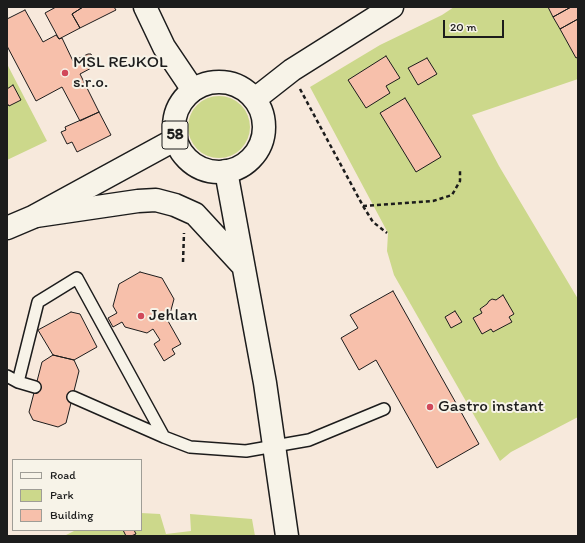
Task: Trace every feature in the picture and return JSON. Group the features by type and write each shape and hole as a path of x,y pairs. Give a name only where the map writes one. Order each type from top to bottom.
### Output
{"main road":[{"path":"145,7 164,46 193,90"},
{"path":"255,99 292,70 392,7"},
{"name":"58","path":"222,82 240,87 255,99 262,111 264,126 262,140 256,153 246,163 233,170 220,172 207,170 195,165 181,151 176,139 174,126 176,112 183,100 193,90 204,84 222,82"},
{"name":"58","path":"7,228 33,217 176,139"},
{"path":"226,171 265,383 287,536"},
{"path":"33,217 138,201 156,200 175,205 195,214 243,266"}],"lane":[{"path":"18,382 38,302 77,278 164,437"},
{"path":"7,376 18,382 35,387"},
{"path":"73,397 190,447 246,451 308,440 384,409"}],"path":[{"path":"292,70 301,90 363,206 373,222 387,233"},
{"path":"363,206 433,201 452,195 460,181 460,169"},
{"path":"183,262 184,231"}],"green space":[{"path":"454,7 578,7 578,79 472,115 499,166 578,299 578,417 511,452 500,461 394,275 387,251 388,233 310,87 380,45 442,15"},
{"path":"7,64 47,141 7,160"},
{"path":"213,96 225,96 241,105 248,115 250,127 248,139 241,149 225,158 213,158 202,153 193,144 188,133 188,121 193,110 202,101"},
{"path":"142,513 160,514 166,534 191,531 190,514 252,519 255,536 64,536 74,531 142,531"}],"building":[{"path":"56,7 83,7 72,14 80,28 59,39 45,13"},
{"path":"83,7 114,7 116,10 80,28 72,14"},
{"path":"548,7 571,7 553,17"},
{"path":"571,7 578,7 578,19 560,29 553,17"},
{"path":"25,10 43,42 56,35 59,39 62,38 73,61 91,54 95,66 80,74 99,112 80,121 62,87 36,101 7,46 7,19"},
{"path":"578,19 578,57 576,58 560,29"},
{"path":"386,56 400,78 386,86 390,93 366,108 348,80"},
{"path":"427,58 437,74 418,85 408,68"},
{"path":"13,85 21,100 9,106 7,103 7,89"},
{"path":"405,98 441,157 416,172 380,113"},
{"path":"99,112 111,135 77,152 72,142 67,144 61,132 66,130 65,127"},
{"name":"Jehlan","path":"140,272 162,278 174,299 168,321 181,344 172,349 175,354 164,361 154,344 160,340 153,329 147,333 125,327 122,322 113,327 108,318 117,313 113,306 119,284"},
{"name":"Gastro instant","path":"393,291 479,444 437,468 376,360 359,370 341,338 358,328 350,315"},
{"path":"503,295 514,314 509,317 512,322 493,332 491,329 482,334 473,318 482,313 480,309 489,301 492,299 496,300"},
{"path":"455,311 462,322 451,328 445,317"},
{"path":"71,312 80,314 97,347 74,360 53,355 38,330"},
{"path":"53,355 74,360 79,371 66,423 58,427 33,420 29,412 42,362"},
{"path":"124,531 134,531 136,534 131,536 126,536"}],"place":[{"name":"MSL REJKOL s.r.o.","path":"65,73"},
{"name":"Jehlan","path":"141,316"},
{"name":"Gastro instant","path":"430,407"}]}
